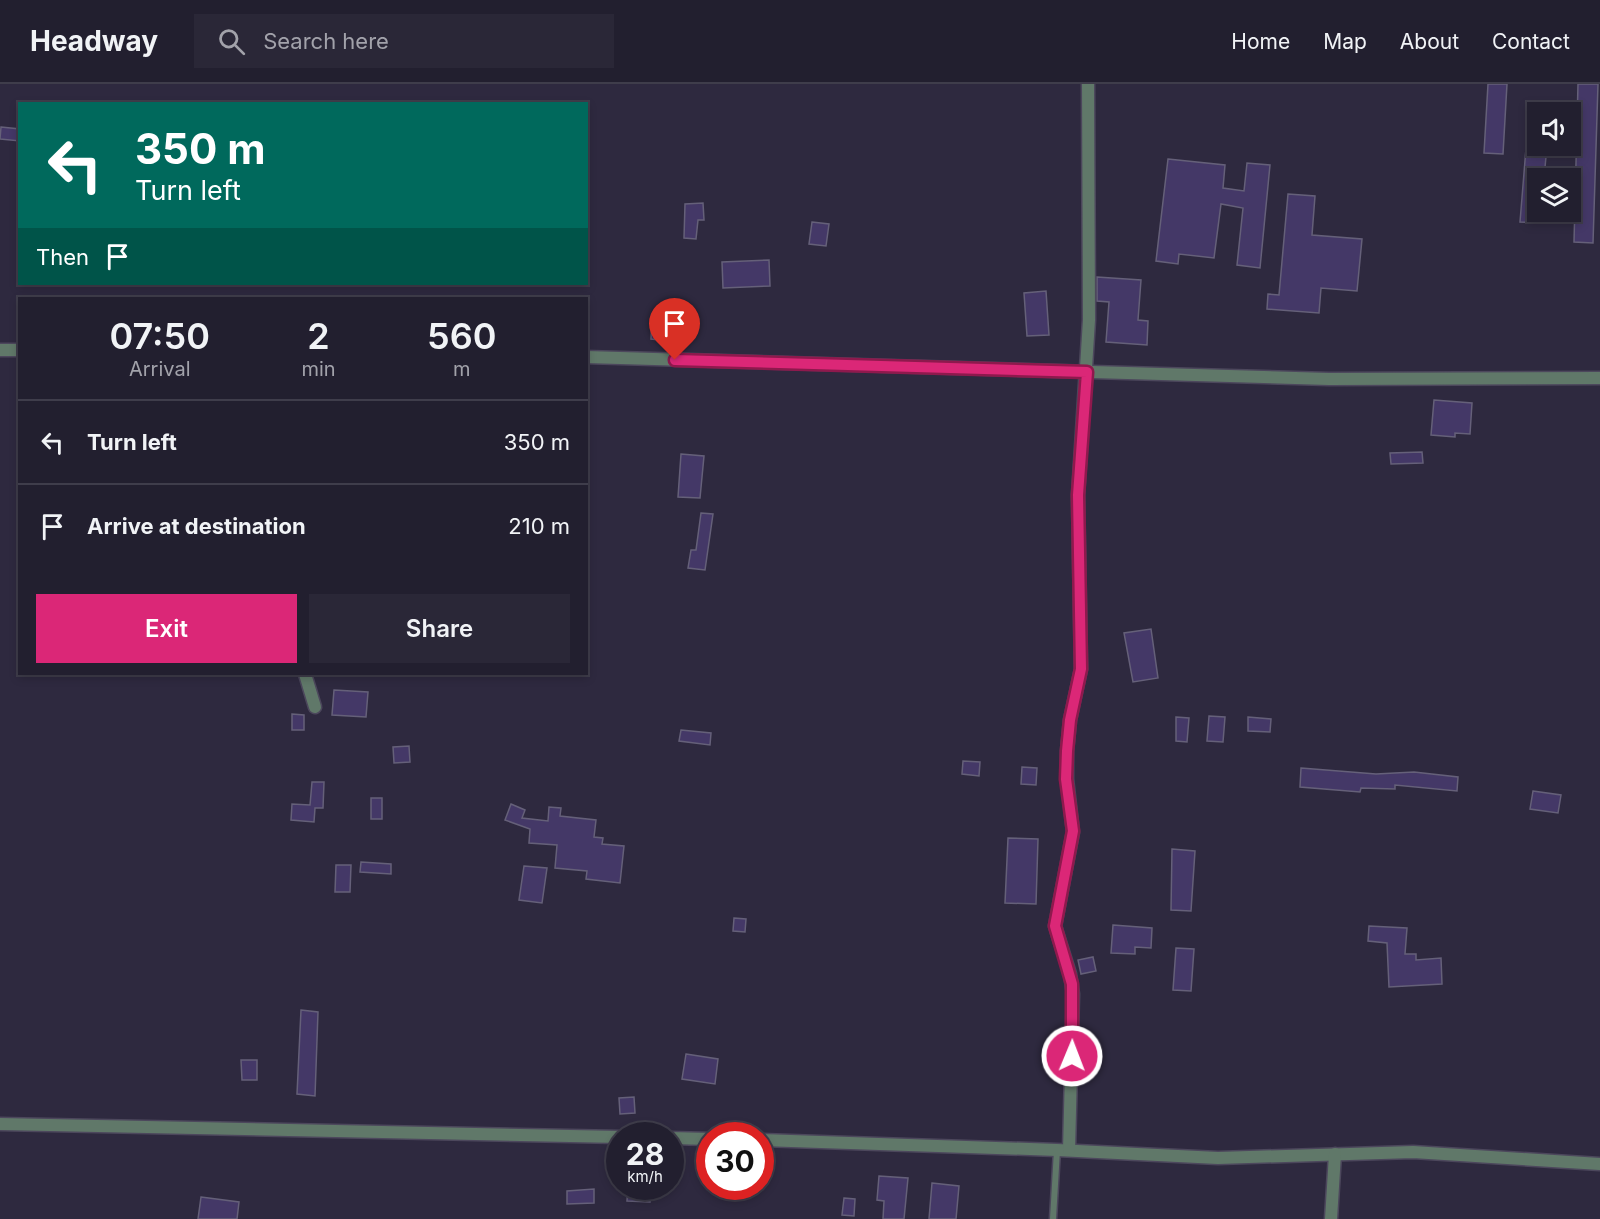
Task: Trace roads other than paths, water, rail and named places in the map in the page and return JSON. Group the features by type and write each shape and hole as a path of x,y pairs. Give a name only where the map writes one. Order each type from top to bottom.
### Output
{"street":[{"path":"1063,1150 1073,994 1070,974 1055,926 1073,831 1066,779 1067,751 1070,720 1081,669 1078,495 1087,372 1090,139 1088,84"},
{"path":"0,350 18,350"},
{"path":"588,357 1329,379 1600,378"},
{"path":"305,675 315,707"},
{"path":"0,1124 606,1137"},
{"path":"774,1140 1063,1150 1218,1158 1413,1152 1600,1164"},
{"path":"1331,1219 1335,1154"}],"lane":[{"path":"1053,1219 1063,1150"}]}
